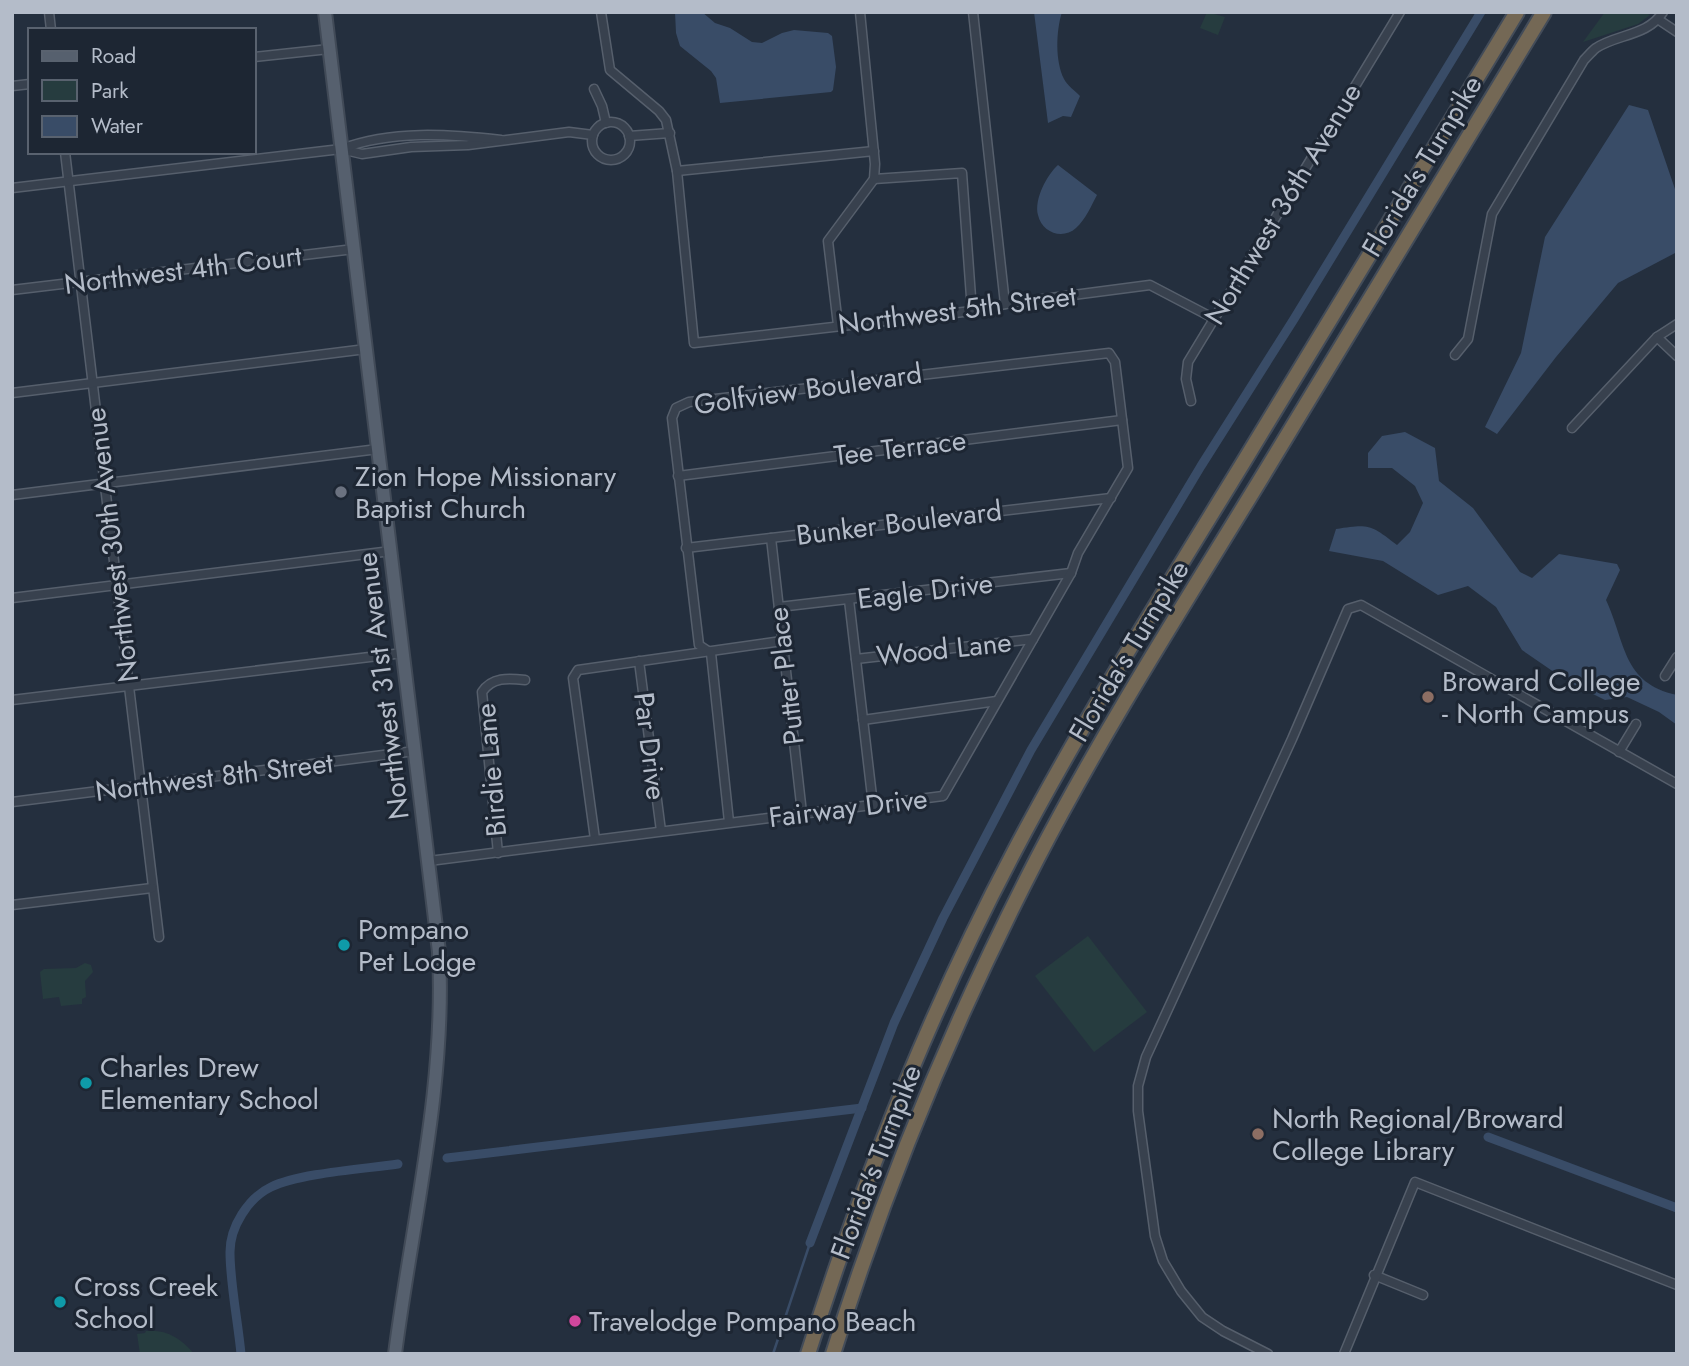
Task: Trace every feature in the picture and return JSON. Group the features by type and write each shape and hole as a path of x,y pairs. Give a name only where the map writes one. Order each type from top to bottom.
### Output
{"highway":[{"name":"Florida's Turnpike","path":"808,1354 830,1284 886,1133 942,1000 1013,854 1089,716 1517,12"},
{"name":"Florida's Turnpike","path":"833,1354 853,1290 907,1143 965,1007 1038,858 1111,725 1545,12"}],"main road":[{"name":"Northwest 31st Avenue","path":"325,12 429,861 442,1002 428,1134 395,1354"}],"street":[{"path":"601,12 610,70 666,120 677,171 874,151"},
{"path":"838,325 828,241 874,179 874,151 859,12"},
{"path":"973,12 1005,304"},
{"name":"Northwest 36th Avenue","path":"1191,401 1186,379 1188,362 1400,12"},
{"path":"1455,355 1468,339 1492,214 1584,60 1595,48 1647,28 1661,16 1677,32"},
{"path":"256,57 329,48"},
{"path":"594,89 606,122"},
{"path":"606,122 623,126 629,136 630,142 621,157 608,159 597,153 592,142 596,130 606,122"},
{"path":"12,188 341,149 362,154 576,132 593,135"},
{"path":"629,136 670,133"},
{"name":"Northwest 30th Avenue","path":"65,154 159,937"},
{"name":"Northwest 5th Street","path":"677,171 694,343 972,311 1005,304 1150,285 1213,318"},
{"path":"874,179 962,173 972,311"},
{"name":"Northwest 4th Court","path":"12,290 354,249"},
{"path":"1572,428 1657,337 1677,324"},
{"path":"1657,337 1677,356"},
{"path":"12,393 366,349"},
{"name":"Fairway Drive","path":"429,861 943,796 1128,468 1115,362 1109,353"},
{"name":"Golfview Boulevard","path":"711,653 699,645 672,418 676,408 689,402 1109,353"},
{"name":"Tee Terrace","path":"678,475 1122,420"},
{"path":"12,495 378,449"},
{"name":"Bunker Boulevard","path":"686,548 1111,498"},
{"name":"Putter Place","path":"771,538 802,813"},
{"path":"12,598 391,551"},
{"name":"Eagle Drive","path":"779,607 1071,573"},
{"path":"849,600 873,805"},
{"path":"1268,1354 1202,1317 1181,1291 1163,1261 1155,1236 1139,1116 1138,1086 1146,1057 1292,739 1348,609 1361,605 1677,784"},
{"name":"Wood Lane","path":"856,659 1033,639"},
{"path":"594,839 573,678 578,670 782,642"},
{"path":"12,700 403,653"},
{"path":"711,653 729,822"},
{"path":"1665,676 1677,657"},
{"name":"Par Drive","path":"639,661 661,831"},
{"name":"Birdie Lane","path":"499,853 482,692 495,680 525,680"},
{"path":"863,720 997,701"},
{"path":"1619,752 1636,724"},
{"name":"Northwest 8th Street","path":"12,802 415,751"},
{"path":"12,905 152,888"},
{"path":"1344,1354 1374,1275 1415,1182 1677,1285"},
{"path":"1374,1275 1423,1295"}],"green space":[{"path":"1207,12 1225,17 1218,35 1200,28"},
{"path":"1605,12 1644,12 1650,15 1638,24 1583,42"},
{"path":"1088,936 1147,1012 1094,1052 1035,976"},
{"path":"85,963 91,965 93,972 85,981 86,997 82,999 82,1004 61,1006 59,997 43,999 40,972 44,969 76,968"},
{"path":"160,1331 173,1336 194,1354 140,1354 137,1334"}],"water":[{"path":"675,12 702,12 715,23 730,28 752,42 762,43 794,30 828,33 832,36 836,67 833,90 720,103 716,78 680,46"},
{"path":"1034,12 1062,12 1058,37 1059,64 1065,81 1080,96 1071,117 1063,116 1048,123"},
{"path":"1629,105 1648,110 1677,195 1677,252 1618,283 1556,357 1497,434 1485,427 1521,353 1545,237"},
{"path":"1058,165 1097,195 1080,224 1065,234 1048,230 1040,221 1037,209 1042,188"},
{"path":"1405,432 1435,448 1439,481 1473,508 1520,572 1532,578 1559,554 1617,564 1620,570 1606,600 1623,646 1628,659 1646,681 1677,695 1677,725 1659,712 1627,697 1605,700 1567,681 1522,650 1496,607 1468,586 1438,595 1383,561 1329,551 1336,529 1369,527 1397,545 1410,532 1423,503 1415,486 1392,468 1368,468 1368,453 1382,436"}],"waterway":[{"path":"810,1243 894,1023 943,918 1031,750 1201,466 1481,12"},
{"path":"447,1158 862,1108"},
{"path":"1488,1137 1677,1208"},
{"path":"241,1354 230,1252 233,1233 248,1206 263,1192 283,1182 398,1164"},
{"path":"773,1354 810,1243"}],"place":[{"name":"Zion Hope Missionary Baptist Church","path":"341,492"},
{"name":"Broward College - North Campus","path":"1428,697"},
{"name":"Pompano Pet Lodge","path":"344,945"},
{"name":"Charles Drew Elementary School","path":"86,1083"},
{"name":"North Regional/Broward College Library","path":"1258,1134"},
{"name":"Cross Creek School","path":"60,1302"},
{"name":"Travelodge Pompano Beach","path":"575,1321"}]}
